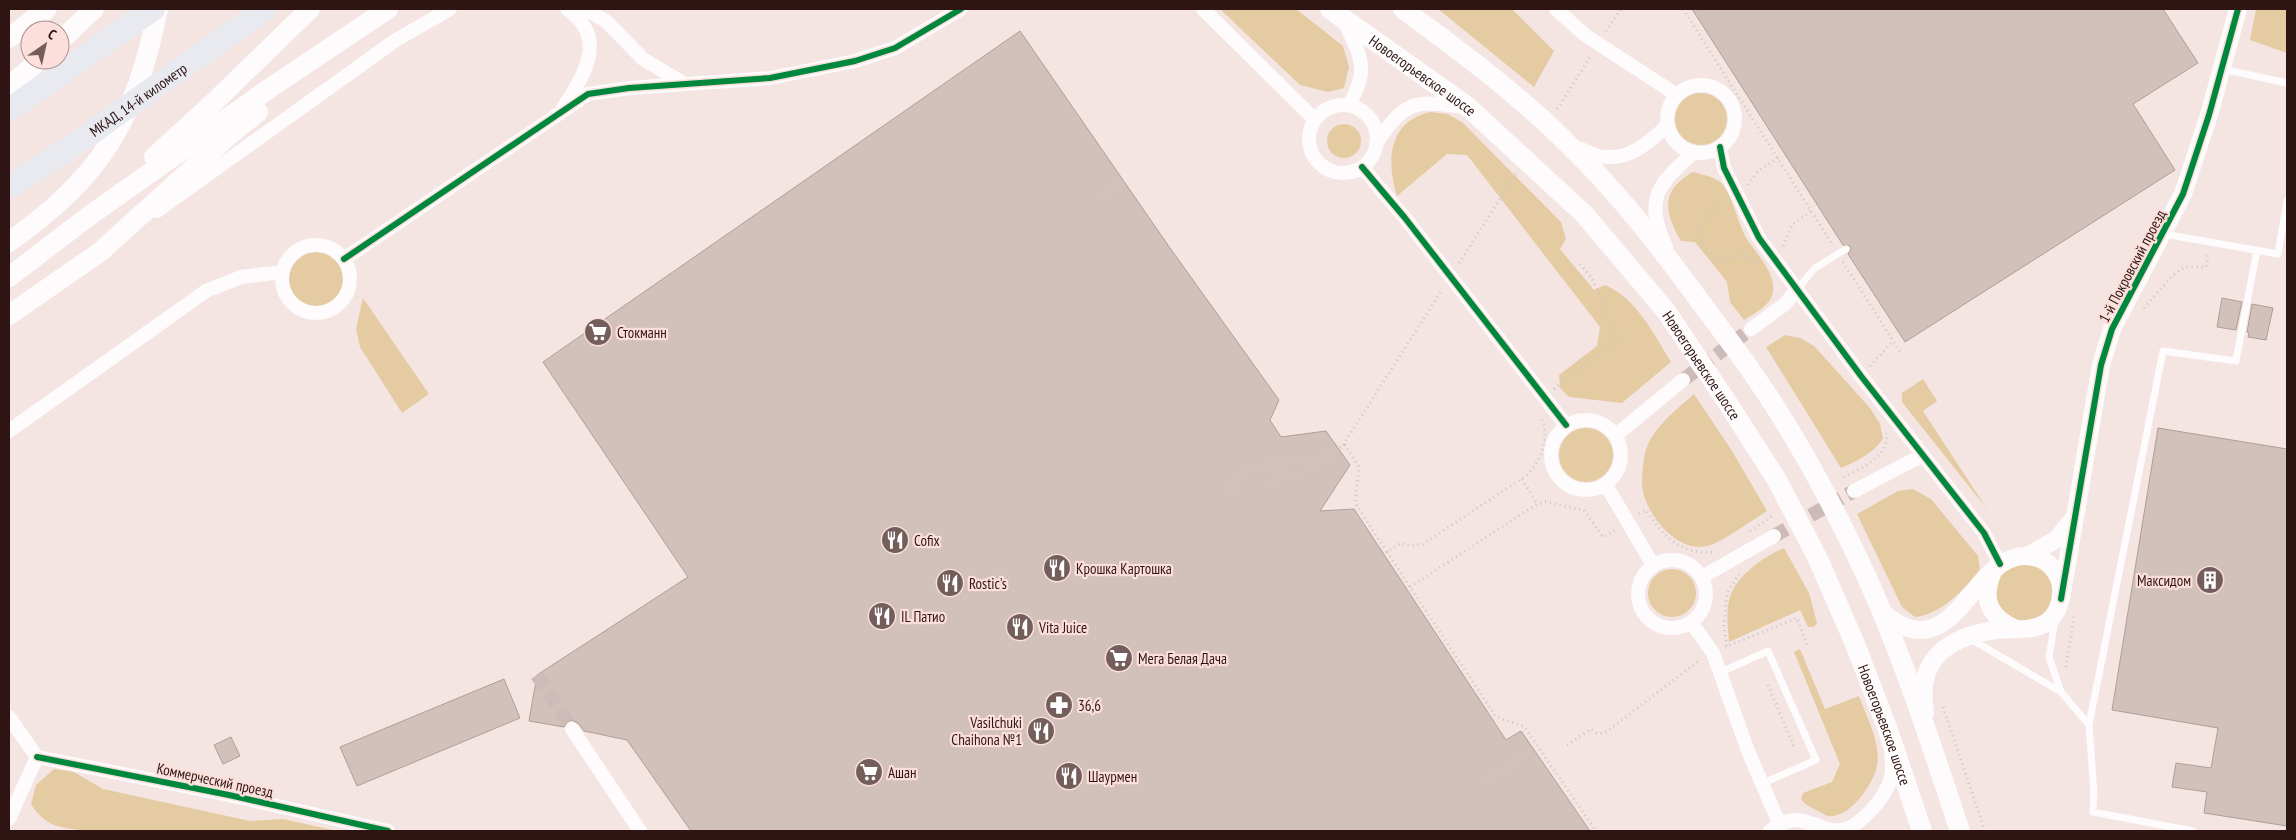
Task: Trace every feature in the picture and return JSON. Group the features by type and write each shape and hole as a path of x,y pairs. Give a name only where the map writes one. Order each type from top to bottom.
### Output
{"highway":[{"path":"9,110 153,9"},
{"name":"МКАД, 14-й километр","path":"9,187 71,147 265,9"}],"main road":[{"path":"9,38 47,9"},
{"path":"70,31 94,9"},
{"path":"9,242 65,198 88,175 111,143 138,84 158,9"},
{"path":"89,216 209,107 310,9"},
{"path":"9,277 89,216 270,88 388,9"},
{"path":"1403,9 1507,88 1569,144 1623,202 1673,264 1757,379 1806,459 1852,545 1882,612 1929,738 1960,831"},
{"name":"Новоегорьевское шоссе","path":"1336,14 1468,107 1584,214 1666,311 1777,480 1818,559 1855,644 1888,730 1922,831"},
{"path":"9,315 100,252 226,138 368,23"},
{"path":"9,87 28,70"}],"street":[{"path":"100,252 396,40 450,9"},
{"path":"559,114 580,81 590,52 589,38 583,23 567,9"},
{"path":"585,9 606,21 643,60 684,83"},
{"path":"344,259 588,94 684,83 770,78 855,61 895,48 961,9"},
{"path":"1203,9 1314,120"},
{"path":"1556,9 1586,35 1677,95"},
{"name":"1-й Покровский проезд","path":"2059,606 2101,365 2112,329 2161,233 2176,209 2189,178 2238,9"},
{"path":"1336,14 1357,48 1362,67 1359,86 1349,105"},
{"path":"1695,85 1707,85 1720,90 1730,100 1735,112 1735,124 1730,138 1720,147 1708,152 1694,152 1682,147 1672,136 1668,125 1668,112 1677,95 1695,85"},
{"path":"1376,144 1376,131 1371,119 1361,110 1349,105 1335,105 1323,110 1314,120 1309,133 1310,148 1316,161 1326,169 1338,173 1350,172 1362,167 1372,157 1376,144 1390,122 1402,110 1418,104 1433,103 1468,107"},
{"path":"1569,144 1600,156 1629,155 1646,145 1668,125"},
{"path":"1720,147 1724,168 1759,238 1984,533 1996,567 1988,584 1987,599 1993,613 2003,623 2016,629"},
{"path":"1673,264 1656,224 1656,196 1665,179 1694,152"},
{"path":"1362,167 1405,218 1566,425"},
{"path":"309,245 322,245 334,250 344,259 349,269 348,290 340,303 327,312 303,311 285,295 282,272 287,259 297,250 309,245"},
{"path":"9,431 206,291 241,277 282,272"},
{"path":"1751,329 1785,304 1797,289"},
{"path":"1616,436 1683,380"},
{"path":"1579,420 1593,420 1606,426 1616,436 1621,448 1621,462 1615,475 1606,485 1592,490 1578,490 1565,484 1555,474 1550,461 1550,447 1556,434 1566,425 1579,420"},
{"path":"1854,491 1923,455"},
{"path":"1606,485 1653,565"},
{"name":"1-й Покровский проезд","path":"2029,555 2057,539 2075,515"},
{"path":"1702,577 1774,536"},
{"path":"1882,612 1904,628 1917,631 1930,630 1958,610 1996,567 2018,555 2029,555 2043,560 2055,570 2061,584 2059,606 2045,623 2031,629 1994,631 1953,642 1939,652 1929,666 1922,696 1929,738"},
{"path":"1666,560 1680,560 1693,567 1702,577 1706,589 1705,602 1700,613 1691,622 1680,627 1668,628 1656,624 1646,616 1640,606 1638,594 1642,578 1653,565 1666,560"},
{"path":"1691,622 1713,653 1762,784 1775,827 1791,820 1803,820 1818,828 1832,831 1850,827 1876,804 1891,777 1892,765 1888,730"},
{"path":"9,717 37,756 9,818"},
{"path":"572,729 640,831"},
{"name":"Коммерческий проезд","path":"37,756 229,795 388,831"}],"lane":[{"path":"2222,69 2287,83"},
{"path":"2161,233 2278,254 2287,201"},
{"path":"1797,289 1815,268 1846,249"},
{"path":"2193,831 2093,812 2094,793 2089,725 2162,351 2236,360 2257,250"},
{"path":"2059,606 2049,657 2061,692"},
{"path":"1968,638 2061,692 2089,725"},
{"path":"1720,672 1768,651 1816,760 1762,784"}],"path":[{"path":"1605,34 1621,9"},
{"path":"1683,9 1902,355"},
{"path":"1552,117 1594,50"},
{"path":"1456,267 1520,167"},
{"path":"1097,199 1120,183"},
{"path":"1536,388 1545,381 1552,390 1618,339 1592,278 1580,264"},
{"path":"1235,493 1227,484 1255,466 1326,460 1339,451 1446,284"},
{"path":"1387,552 1402,543 1412,546 1423,544 1522,479 1534,468 1543,450 1545,436 1540,417"},
{"path":"1268,486 1284,474 1299,476 1345,445 1359,467 1355,504 1496,717 1524,726 1596,831"},
{"path":"1522,479 1538,504"},
{"path":"1410,587 1538,504 1546,502 1584,510 1603,537 1646,510 1659,530 1676,543 1705,553 1714,552 1725,547 1739,574 1727,593 1724,627 1727,646"},
{"path":"1748,532 1772,516"},
{"path":"1567,745 1591,729 1598,734 1606,732 1703,657 1748,637 1796,618 1807,645"},
{"path":"1748,637 1795,749"},
{"path":"1941,703 1985,831"},
{"path":"1488,780 1537,746"}],"shaded area":[{"path":"1220,9 1296,9 1343,46 1349,67 1344,88 1328,92 1300,85"},
{"path":"1438,9 1512,9 1554,51 1534,87"},
{"path":"2256,9 2287,9 2287,53 2250,40"},
{"path":"1696,93 1706,93 1720,100 1727,114 1727,124 1720,138 1706,145 1696,145 1686,141 1679,134 1675,124 1675,114 1679,104 1686,97"},
{"path":"1430,112 1447,114 1462,122 1561,222 1566,239 1560,249 1594,290 1605,285 1616,291 1635,308 1651,329 1671,362 1622,403 1569,397 1560,388 1559,375 1597,346 1600,327 1467,155 1447,154 1397,196 1392,170 1392,157 1398,134 1406,124 1416,117"},
{"path":"1344,124 1351,125 1356,129 1360,134 1360,148 1356,153 1351,157 1344,158 1337,157 1332,153 1328,148 1327,141 1328,134 1332,129 1337,125"},
{"path":"1693,172 1714,178 1724,186 1745,236 1770,273 1773,281 1773,290 1769,302 1744,320 1730,302 1727,282 1695,242 1681,241 1671,220 1668,202 1670,194 1682,179"},
{"path":"316,252 326,254 335,260 341,269 343,279 341,289 335,298 326,304 316,306 306,304 297,298 291,289 289,279 291,269 297,260 306,254"},
{"path":"363,298 429,394 402,413 360,347 356,329"},
{"path":"1785,335 1800,338 1814,346 1870,408 1880,424 1883,439 1874,449 1853,463 1841,468 1766,347"},
{"path":"1923,379 1937,401 1923,411 1987,509 1902,402 1902,393"},
{"path":"1694,394 1732,451 1767,511 1713,544 1696,547 1674,538 1664,529 1649,507 1642,485 1645,456 1650,440 1667,418"},
{"path":"1586,428 1596,430 1605,436 1611,445 1613,455 1611,465 1605,474 1596,480 1586,482 1576,480 1567,474 1561,465 1559,455 1561,445 1567,436 1576,430"},
{"path":"1913,489 1931,499 1978,556 1980,569 1952,600 1934,611 1915,617 1902,607 1857,514 1898,491"},
{"path":"1784,548 1809,593 1817,623 1814,627 1808,627 1800,610 1729,642 1728,606 1735,587 1753,566"},
{"path":"2024,564 2040,569 2048,577 2053,593 2048,609 2040,617 2024,622 2008,617 2000,609 1995,593 2000,577 2008,569"},
{"path":"1667,569 1677,569 1689,576 1696,588 1696,598 1689,610 1677,617 1667,617 1659,613 1652,606 1648,598 1648,588 1652,580 1659,573"},
{"path":"1800,649 1825,709 1859,696 1876,742 1878,761 1870,784 1854,805 1833,816 1828,816 1806,805 1801,799 1803,793 1832,782 1840,764 1794,652"},
{"path":"54,769 74,772 103,789 250,821 283,819 337,831 86,831 61,827 42,818 31,804 36,785"}],"building":[{"path":"1692,9 2163,9 2198,63 2133,104 2175,170 1905,342 1848,254 1851,249 1850,246 1843,245"},
{"path":"1020,31 1170,248 1279,400 1270,420 1281,437 1326,431 1350,465 1320,511 1354,509 1506,740 1521,731 1590,831 691,831 627,740 584,731 579,724 572,720 567,722 564,727 529,721 537,675 688,577 543,362"},
{"path":"2222,298 2242,302 2236,330 2217,327"},
{"path":"2252,304 2273,308 2266,340 2248,337 2249,333 2247,332"},
{"name":"Максидом","path":"2158,428 2287,449 2287,826 2204,813 2207,792 2172,787 2176,763 2211,768 2218,728 2112,710"},
{"path":"504,679 520,718 357,786 340,747"},
{"path":"231,737 240,756 223,764 214,745"}],"tunnel":[{"path":"1683,380 1751,329"},
{"path":"1774,536 1854,491"},
{"path":"537,675 572,729"}],"cycle path":[{"path":"344,259 588,94 629,88 770,78 855,61 895,48 961,9"},
{"path":"2061,599 2101,365 2112,329 2183,194 2209,115 2238,9"},
{"path":"1720,147 1724,168 1759,238 1861,376 1984,533 2000,564"},
{"path":"1362,167 1405,218 1566,425"},
{"path":"37,757 229,795 388,831"}],"place":[{"name":"Стокманн","path":"598,332"},
{"name":"Cofix","path":"895,540"},
{"name":"Крошка Картошка","path":"1057,568"},
{"name":"Максидом","path":"2210,580"},
{"name":"Rostic's","path":"950,583"},
{"name":"IL Патио","path":"882,616"},
{"name":"Vita Juice","path":"1020,627"},
{"name":"Мега Белая Дача","path":"1119,658"},
{"name":"36,6","path":"1059,705"},
{"name":"Vasilchuki Chaihona №1","path":"1041,731"},
{"name":"Ашан","path":"869,772"},
{"name":"Шаурмен","path":"1069,776"}]}
